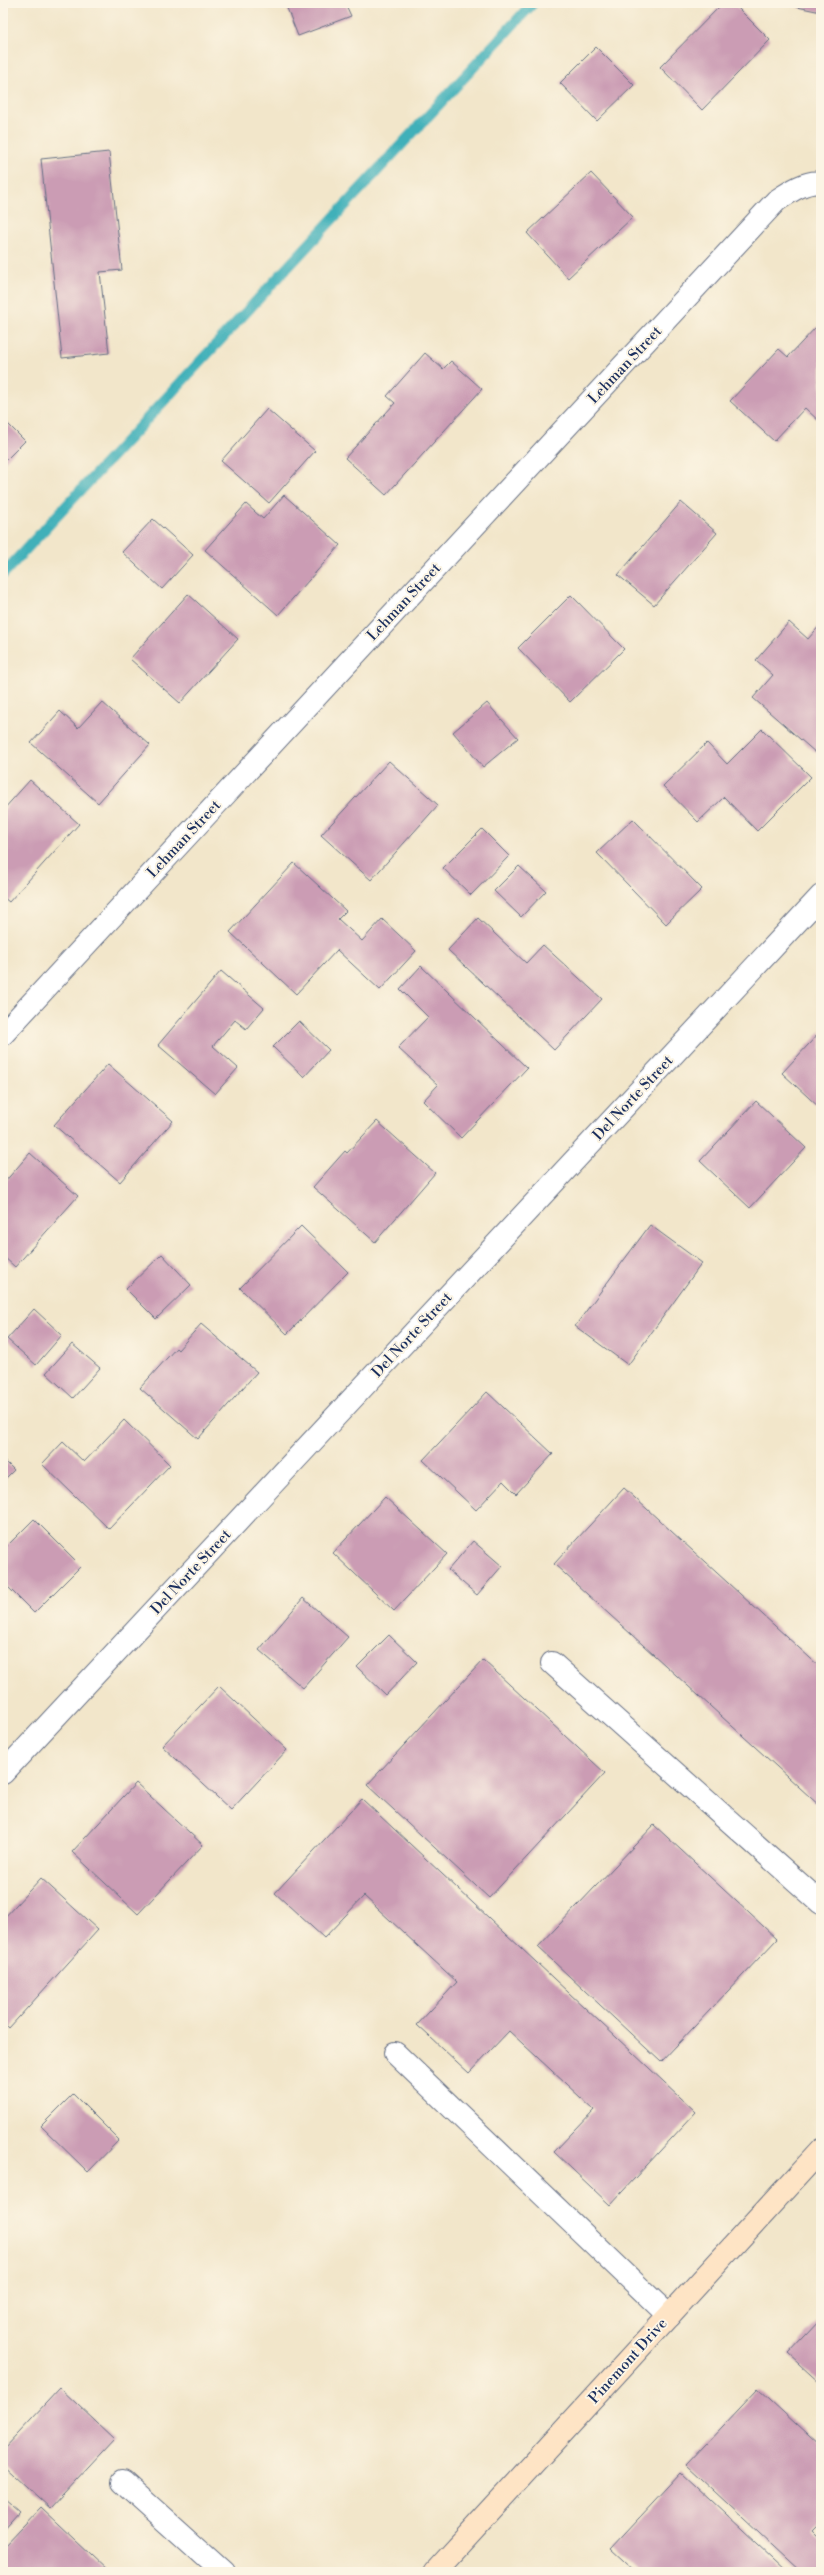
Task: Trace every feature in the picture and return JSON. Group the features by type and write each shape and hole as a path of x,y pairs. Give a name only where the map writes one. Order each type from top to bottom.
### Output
{"main road":[{"name":"Pinemont Drive","path":"434,2572 821,2150"}],"street":[{"name":"Lehman Street","path":"3,1034 776,201 788,193 817,182"},
{"name":"Del Norte Street","path":"3,1773 821,896"},
{"path":"552,1663 821,1903"},
{"path":"395,2053 669,2316"},
{"path":"123,2482 223,2572"}],"building":[{"path":"285,3 345,3 351,16 298,36"},
{"path":"723,3 733,3 770,40 702,110 660,67"},
{"path":"798,3 821,3 821,12 797,7"},
{"path":"596,47 634,85 597,121 560,83"},
{"path":"109,152 122,270 100,272 109,353 62,358 41,159"},
{"path":"591,173 633,217 568,278 527,233"},
{"path":"816,327 821,331 821,423 805,408 774,441 730,401 779,349 788,357"},
{"path":"425,353 443,369 451,361 482,389 386,495 345,458 395,403 387,396"},
{"path":"267,409 315,451 269,503 221,461"},
{"path":"3,419 25,441 3,463"},
{"path":"284,495 340,545 278,615 205,550 246,504 263,519"},
{"path":"681,502 717,533 654,605 618,575"},
{"path":"153,519 193,555 162,589 122,552"},
{"path":"188,594 238,639 180,703 130,659"},
{"path":"571,595 624,649 570,702 518,648"},
{"path":"789,622 808,639 821,624 821,747 816,753 753,698 773,675 756,660"},
{"path":"102,702 150,745 98,803 31,743 60,711 78,728"},
{"path":"487,703 518,738 483,767 453,732"},
{"path":"762,729 811,777 757,831 724,797 698,822 663,786 707,743 727,764"},
{"path":"389,761 438,805 371,880 321,835"},
{"path":"30,780 79,824 9,902 3,897 3,810"},
{"path":"633,819 702,889 666,924 597,853"},
{"path":"482,829 509,856 471,895 443,868"},
{"path":"294,863 346,911 338,919 362,941 382,919 416,951 380,990 337,950 296,994 230,932"},
{"path":"519,866 546,891 521,917 494,891"},
{"path":"478,918 526,963 543,945 602,999 554,1050 448,950"},
{"path":"421,966 527,1068 461,1138 423,1101 438,1085 398,1048 428,1017 400,989"},
{"path":"221,971 264,1008 246,1029 235,1020 213,1046 238,1068 215,1094 158,1045"},
{"path":"299,1021 329,1050 304,1077 273,1047"},
{"path":"821,1031 821,1109 782,1073"},
{"path":"108,1064 173,1121 120,1182 54,1125"},
{"path":"756,1101 806,1148 750,1208 700,1161"},
{"path":"377,1121 435,1173 375,1242 313,1187 345,1151 347,1153"},
{"path":"30,1153 78,1196 15,1267 3,1256 3,1184"},
{"path":"650,1225 702,1263 628,1365 575,1326"},
{"path":"301,1226 348,1272 287,1334 240,1288"},
{"path":"162,1254 191,1285 156,1319 126,1289"},
{"path":"34,1309 62,1335 36,1365 7,1339"},
{"path":"201,1324 257,1372 198,1439 140,1388 176,1348 178,1350"},
{"path":"72,1344 100,1368 73,1398 46,1373"},
{"path":"487,1392 553,1454 516,1494 503,1481 476,1510 423,1460"},
{"path":"124,1420 170,1465 109,1529 42,1464 63,1442 84,1462"},
{"path":"3,1459 14,1470 3,1481"},
{"path":"624,1488 821,1668 821,1807 554,1564"},
{"path":"385,1497 447,1554 394,1611 333,1553"},
{"path":"34,1519 81,1566 34,1613 3,1582 3,1550"},
{"path":"473,1541 502,1566 477,1595 448,1570"},
{"path":"303,1598 348,1637 303,1688 259,1650"},
{"path":"389,1635 417,1662 386,1695 357,1667"},
{"path":"483,1660 605,1773 489,1898 367,1785"},
{"path":"219,1686 287,1750 231,1810 162,1746"},
{"path":"136,1783 203,1845 138,1914 72,1852"},
{"path":"362,1799 696,2112 610,2205 554,2152 594,2110 509,2031 469,2073 417,2025 457,1982 364,1896 324,1938 275,1893"},
{"path":"654,1825 777,1939 661,2062 538,1947"},
{"path":"41,1878 98,1930 9,2028 3,2022 3,1919"},
{"path":"73,2094 119,2140 88,2172 41,2126"},
{"path":"821,2319 821,2384 788,2354"},
{"path":"60,2388 114,2439 50,2508 3,2465 3,2449"},
{"path":"758,2389 821,2447 821,2520 812,2529 821,2538 821,2572 801,2572 686,2465"},
{"path":"681,2473 787,2572 637,2572 611,2548"},
{"path":"3,2499 19,2513 3,2531"},
{"path":"41,2507 110,2572 10,2572 3,2566 3,2547"}],"waterway":[{"path":"3,574 533,3"}]}
